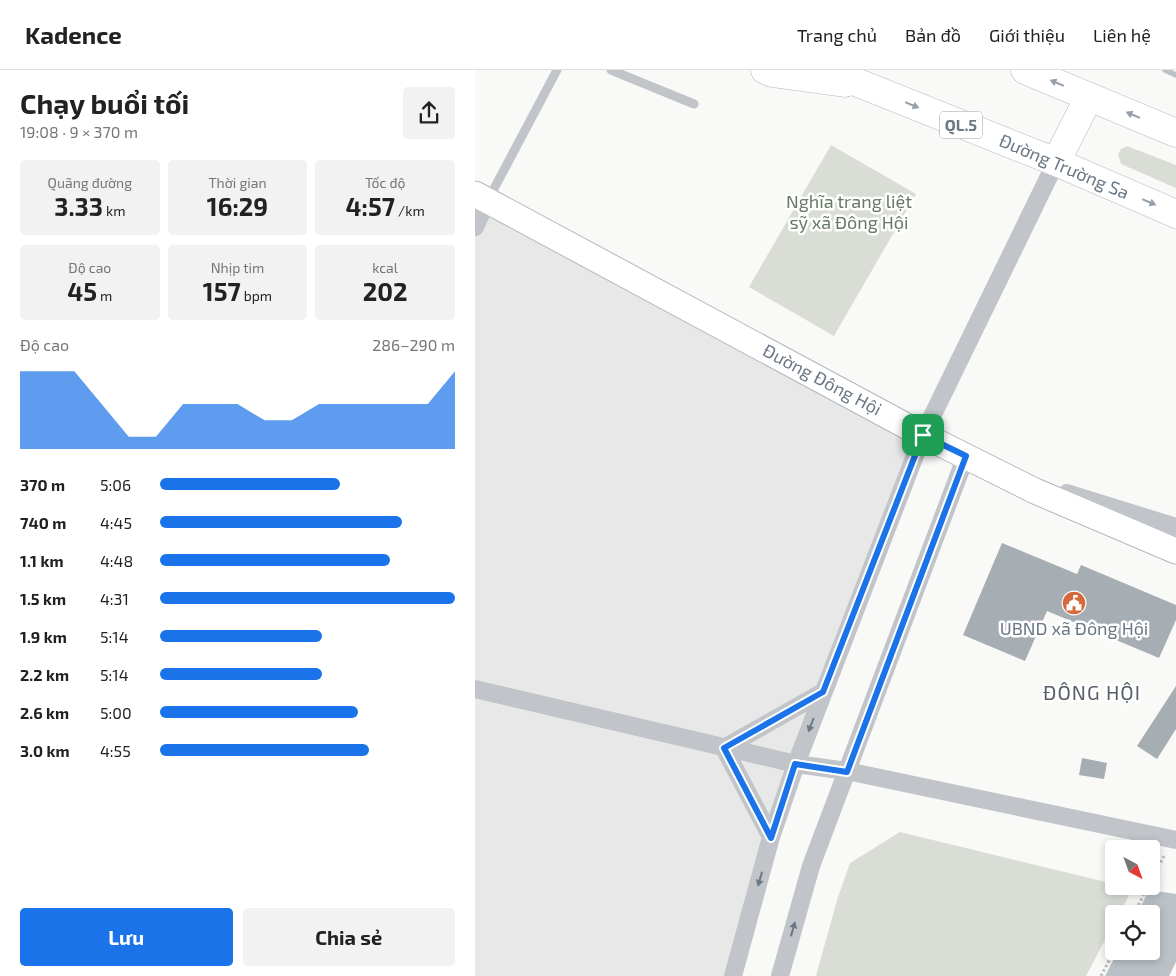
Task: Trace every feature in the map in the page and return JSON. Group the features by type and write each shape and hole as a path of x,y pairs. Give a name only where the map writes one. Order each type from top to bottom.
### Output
{"highway":[{"name":"Đường Trường Sa","path":"765,70 772,73 867,87"},
{"name":"Đường Trường Sa","path":"826,70 1056,162 1176,214"},
{"path":"1025,70 1176,133"},
{"path":"1056,162 1089,97"}],"street":[{"path":"733,976 771,838 795,764 923,435 1056,162"},
{"path":"475,227 481,197"},
{"name":"Đường Đông Hội","path":"481,197 923,435 1035,491 1176,551"},
{"path":"780,976 811,866 966,456"},
{"path":"998,472 1176,527"},
{"path":"475,689 795,764 847,772 1174,840"},
{"path":"724,748 823,692"},
{"path":"724,748 771,838"}],"lane":[{"path":"481,197 557,70"},
{"path":"611,70 694,104"}],"path":[{"path":"1160,864 1174,840"},
{"path":"1101,976 1109,960"}],"shaded area":[{"path":"487,201 923,435 796,764 734,976 475,976 475,230"},
{"path":"1160,892 1176,894 1176,962 1169,976 1105,976 1113,960 1160,960 1160,905 1142,905 1146,895 1160,895"}],"green space":[{"name":"Nghĩa trang liệt sỹ xã Đông Hội","path":"831,145 916,194 834,336 749,287"},
{"path":"1127,146 1176,165 1176,188 1121,164 1118,154 1121,149"},
{"path":"900,832 1105,882 1105,895 1129,895 1124,905 1105,905 1105,940 1086,976 816,976 837,900 850,863"}],"building":[{"name":"UBND xã Đông Hội","path":"1002,543 1077,574 1081,565 1176,605 1176,620 1159,658 1047,611 1025,661 963,635"},
{"path":"1176,686 1176,729 1157,759 1137,746"},
{"path":"1082,758 1107,763 1104,779 1079,775"}],"waterway":[{"path":"1165,70 1176,75"}],"place":[{"name":"UBND xã Đông Hội","path":"1074,603"}],"district":[{"name":"ĐÔNG HỘI","path":"1092,693"}],"route":[{"path":"923,435 966,456 847,772 795,764 771,838 724,748 823,692 923,435"}]}
